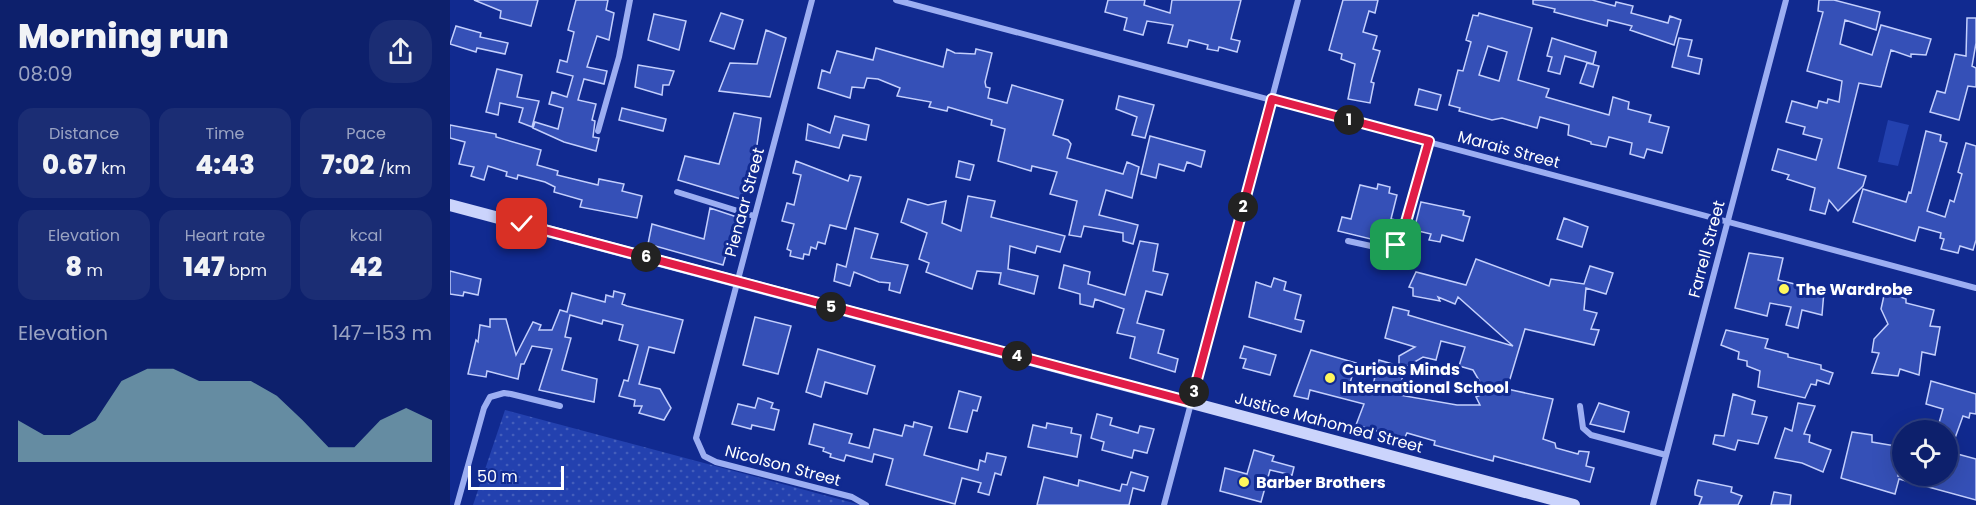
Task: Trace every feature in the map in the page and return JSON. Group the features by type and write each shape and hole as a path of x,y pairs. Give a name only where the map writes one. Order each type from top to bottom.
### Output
{"main road":[{"name":"Justice Mahomed Street","path":"450,205 1574,505"}],"street":[{"path":"598,131 619,57 630,0"},
{"name":"Pienaar Street","path":"698,446 697,429 812,0"},
{"name":"Marais Street","path":"896,0 1976,288"},
{"path":"1164,505 1298,0"},
{"name":"Farrell Street","path":"1653,505 1786,0"},
{"path":"1348,241 1380,248 1396,245 1404,229 1429,141"},
{"path":"678,192 754,216"},
{"path":"457,505 484,408 490,397 504,393 512,394 560,406"},
{"path":"1580,406 1583,428 1591,435 1666,454"},
{"name":"Nicolson Street","path":"698,446 704,456 716,462 852,497 866,505"}],"shaded area":[{"path":"1888,120 1909,125 1898,166 1878,162"},
{"path":"505,410 861,505 473,505"}],"building":[{"path":"474,0 538,0 531,26 500,18 501,11"},
{"path":"576,0 608,0 606,10 614,13 609,40 597,36 587,67 607,71 604,84 584,79 578,100 596,104 592,120 595,121 593,137 599,138 596,151 564,142 533,128 535,122 558,129 563,108 549,104 552,92 567,97 573,76 557,72 560,60 567,62 574,32 568,30"},
{"path":"1108,0 1145,0 1144,5 1170,13 1172,0 1241,0 1231,39 1240,41 1237,52 1219,47 1218,51 1207,49 1208,45 1189,40 1187,47 1168,43 1173,25 1147,21 1143,35 1124,30 1127,18 1105,12"},
{"path":"1343,0 1378,0 1375,13 1369,11 1363,32 1377,36 1373,49 1380,51 1371,82 1374,83 1370,103 1348,99 1355,64 1341,59 1342,54 1329,50"},
{"path":"1533,0 1592,0 1615,6 1616,2 1633,6 1631,13 1668,23 1670,16 1681,20 1674,45 1630,30 1632,26 1608,20 1607,26 1554,12 1555,9 1533,4"},
{"path":"1819,0 1834,0 1880,12 1876,30 1845,20 1840,44 1872,55 1881,25 1931,39 1926,55 1911,54 1911,57 1891,50 1881,87 1859,83 1838,168 1866,176 1863,186 1838,211 1829,200 1825,214 1810,210 1815,188 1787,179 1789,175 1772,170 1778,149 1816,160 1822,139 1803,134 1805,127 1786,122 1792,101 1817,108 1819,101 1827,103 1828,99 1839,102 1842,81 1807,71 1823,12 1818,11"},
{"path":"721,13 743,20 734,49 710,41"},
{"path":"1479,13 1532,28 1518,80 1549,89 1546,97 1609,115 1613,97 1629,102 1628,109 1651,115 1649,122 1669,127 1662,153 1647,149 1644,158 1630,154 1632,143 1609,137 1606,147 1591,144 1591,142 1568,135 1569,125 1540,117 1537,128 1502,118 1492,120 1459,111 1460,108 1449,105 1458,70 1463,71 1471,42 1466,40 1473,15 1478,16","holes":["1488,46 1507,52 1499,81 1479,75"]},
{"path":"654,14 686,21 679,50 648,40"},
{"path":"1967,18 1976,18 1976,43 1972,66 1976,68 1976,87 1968,86 1959,120 1930,112 1937,91 1945,93 1955,54 1966,56"},
{"path":"456,26 481,33 480,37 508,43 505,54 477,48 476,52 450,44"},
{"path":"766,30 786,38 770,97 719,91 730,63 757,64"},
{"path":"1552,38 1596,52 1593,64 1565,56 1560,74 1548,71 1552,57 1547,56"},
{"path":"1679,38 1692,40 1688,56 1702,59 1699,74 1672,67"},
{"path":"876,48 943,67 947,49 955,53 975,54 976,49 992,53 985,82 986,87 990,88 988,98 1007,103 1012,85 1063,100 1053,135 1068,140 1071,144 1067,158 1123,174 1127,162 1139,167 1132,198 1106,190 1099,215 1138,225 1133,244 1123,241 1123,233 1084,226 1081,237 1069,235 1077,201 1050,194 1057,172 1032,166 1031,171 998,161 1005,129 991,125 992,120 948,107 947,111 929,107 931,102 897,96 900,88 878,79 867,78 864,88 852,87 850,98 818,88 822,70 830,73 837,51 873,60"},
{"path":"1587,63 1599,66 1593,87 1580,83"},
{"path":"638,65 674,71 669,85 663,85 662,95 635,87"},
{"path":"497,69 522,75 517,97 539,101 532,127 519,122 523,108 500,103 498,115 486,112"},
{"path":"1419,89 1441,95 1437,110 1415,105"},
{"path":"1119,96 1154,105 1145,138 1132,135 1137,117 1116,109"},
{"path":"622,108 666,119 663,131 619,120"},
{"path":"734,113 761,118 755,158 741,199 678,180 685,156 719,164"},
{"path":"835,116 869,125 866,140 843,135 839,148 806,140 808,124 830,133"},
{"path":"450,125 496,134 496,137 541,150 537,165 558,171 557,175 598,185 599,179 624,184 622,191 642,196 637,218 580,207 582,200 554,192 555,187 545,182 518,175 517,179 506,176 507,172 488,166 484,180 471,176 474,167 459,164 465,142 450,138"},
{"path":"1926,131 1941,135 1940,141 1947,143 1927,211 1945,217 1950,200 1954,202 1962,174 1958,172 1966,143 1976,146 1976,240 1973,250 1960,246 1958,253 1941,249 1944,239 1940,238 1941,233 1919,227 1915,241 1853,222 1863,189 1906,202 1909,192 1911,193"},
{"path":"1150,136 1205,151 1201,167 1187,162 1184,171 1159,164 1156,178 1141,174"},
{"path":"796,161 848,181 850,175 861,177 846,229 830,225 825,244 818,242 816,249 811,247 809,255 804,254 803,259 790,256 791,251 787,249 794,224 782,221 787,203 794,205 801,175 793,173"},
{"path":"959,161 974,165 970,180 956,177"},
{"path":"1378,184 1390,187 1389,193 1397,195 1391,219 1401,221 1395,234 1388,232 1383,242 1338,231 1342,217 1351,219 1360,185 1377,189"},
{"path":"968,196 995,201 991,217 1065,236 1060,252 1037,246 1035,253 1010,246 1008,269 1038,276 1034,294 999,284 1001,273 977,271 972,289 926,272 929,263 919,259 927,233 901,222 908,199 928,205 946,201 942,223 961,231"},
{"path":"1421,202 1464,211 1463,215 1470,217 1463,241 1442,235 1440,242 1429,240 1431,234 1414,230"},
{"path":"710,208 737,217 723,265 648,244 652,224 704,239"},
{"path":"1564,218 1588,227 1582,247 1557,239"},
{"path":"855,228 878,234 871,258 908,265 900,293 889,290 890,283 879,282 854,272 850,286 834,281 837,264 846,267"},
{"path":"1140,241 1158,244 1153,271 1168,274 1162,295 1146,291 1137,323 1164,330 1158,353 1178,359 1175,372 1130,358 1135,337 1117,333 1124,309 1095,299 1093,307 1080,304 1080,294 1059,288 1064,265 1090,272 1088,284 1125,295"},
{"name":"The Wardrobe","path":"1749,253 1783,258 1778,280 1824,291 1822,315 1802,310 1798,328 1786,325 1791,307 1770,303 1767,316 1735,308"},
{"path":"1476,259 1549,286 1551,279 1584,284 1590,266 1613,273 1606,294 1586,288 1584,310 1597,313 1591,329 1599,330 1594,345 1525,329 1507,389 1553,399 1543,439 1555,443 1556,448 1578,454 1579,451 1589,452 1586,466 1594,468 1590,482 1494,456 1493,461 1434,445 1435,441 1407,433 1404,439 1356,425 1364,404 1310,390 1308,399 1294,396 1311,350 1356,363 1350,383 1372,389 1379,360 1399,366 1399,356 1415,347 1385,338 1393,307 1409,311 1408,315 1513,346 1458,297 1455,304 1438,297 1440,301 1413,296 1413,288 1409,287 1416,272 1466,285","holes":["1441,341 1465,347 1459,366 1473,370 1483,387 1481,395 1476,397 1480,405 1457,405 1399,395 1404,368 1423,357 1436,360"]},
{"path":"450,271 481,279 478,295 464,292 463,296 450,294"},
{"path":"1274,278 1286,282 1284,290 1301,295 1295,319 1304,321 1301,332 1249,317 1256,282 1271,287"},
{"path":"614,291 625,294 622,304 683,320 674,353 649,347 639,384 660,389 671,408 664,420 639,413 642,406 634,406 635,400 619,396 624,380 628,381 638,345 619,340 623,325 603,320 602,324 570,315 565,337 571,338 562,370 597,379 594,402 539,390 552,349 532,346 524,364 521,364 518,379 487,371 486,377 468,374 476,340 478,342 480,325 490,327 490,319 506,319 516,355 533,322 541,325 539,330 552,330 560,310 567,312 572,293 605,302 606,295 613,297"},
{"path":"1885,291 1906,299 1906,303 1934,310 1930,326 1940,327 1935,355 1922,352 1919,375 1900,369 1898,376 1872,373 1879,353 1872,352 1874,339 1888,324 1881,309"},
{"path":"755,317 791,326 778,374 743,365"},
{"path":"1726,330 1768,339 1765,348 1788,354 1788,357 1821,365 1821,369 1833,373 1829,384 1817,380 1816,385 1811,384 1805,398 1758,387 1760,371 1747,366 1747,361 1738,359 1739,352 1721,345"},
{"path":"1244,346 1276,355 1270,375 1243,368 1246,359 1240,358"},
{"path":"818,349 875,366 867,394 825,382 821,397 806,392"},
{"path":"1931,381 1976,394 1976,414 1970,413 1969,418 1963,416 1958,430 1958,420 1940,420 1943,409 1926,404"},
{"path":"959,391 981,397 977,411 973,410 967,432 949,428"},
{"path":"1733,394 1755,401 1752,414 1767,417 1758,444 1738,440 1735,450 1713,444 1715,435 1724,436"},
{"path":"758,398 773,403 771,408 779,410 774,430 752,425 751,429 732,424 738,404 755,408"},
{"path":"1599,403 1629,412 1624,432 1590,424"},
{"path":"1798,403 1815,406 1804,434 1810,435 1809,442 1831,450 1823,472 1802,463 1775,458 1785,428 1792,431"},
{"path":"1097,414 1112,418 1110,425 1138,433 1140,426 1154,429 1147,453 1134,450 1132,458 1102,450 1104,442 1091,438"},
{"path":"914,422 932,427 924,455 978,470 980,460 985,462 987,453 1006,457 1001,475 995,473 989,495 978,492 981,483 962,478 955,504 886,485 893,459 874,454 872,462 846,455 844,461 830,457 831,454 823,451 824,448 809,444 814,424 852,434 849,443 869,448 874,429 902,436 905,425 913,427"},
{"path":"1047,423 1072,428 1071,433 1081,435 1077,457 1028,447 1033,425 1046,428"},
{"path":"1852,432 1872,435 1872,442 1892,445 1892,486 1897,486 1895,494 1841,478"},
{"name":"Barber Brothers","path":"1254,450 1274,456 1272,461 1294,467 1292,475 1270,470 1261,502 1220,491 1225,468 1247,474"},
{"path":"1958,454 1976,459 1976,500 1925,486 1958,486"},
{"path":"1131,472 1148,477 1144,491 1133,488 1129,505 1037,505 1044,477 1078,486 1079,480 1120,491 1122,484 1127,485"},
{"path":"1698,480 1732,487 1731,492 1742,496 1738,505 1699,505 1702,497 1695,495"},
{"path":"1774,492 1791,495 1790,505 1771,505"}],"place":[{"name":"The Wardrobe","path":"1784,289"},
{"name":"Curious Minds International School","path":"1330,378"},
{"name":"Barber Brothers","path":"1244,482"}],"route":[{"path":"522,224 1191,402 1272,99 1429,141 1420,165 1404,229 1396,245"}]}
